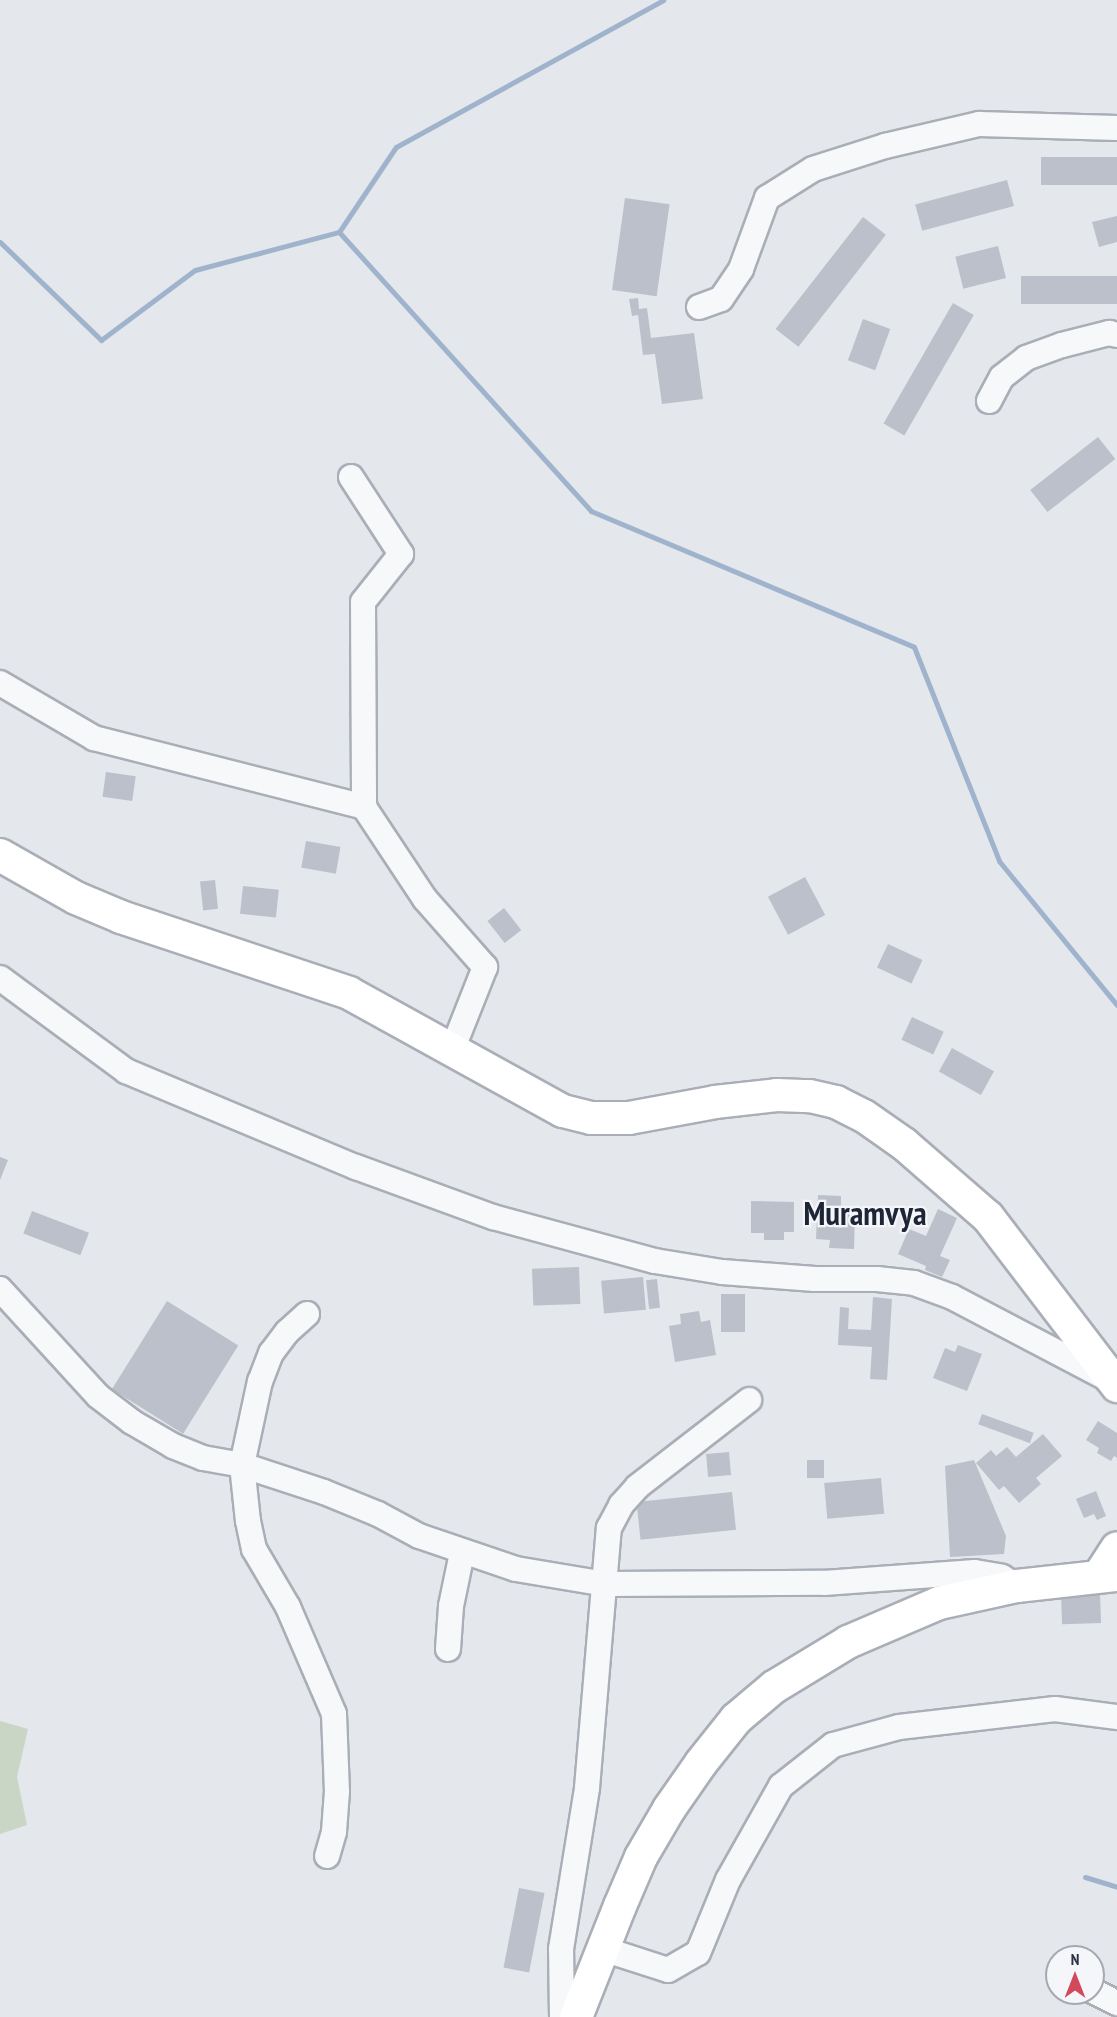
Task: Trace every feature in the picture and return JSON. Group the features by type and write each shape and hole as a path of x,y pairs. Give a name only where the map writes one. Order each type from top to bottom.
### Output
{"main road":[{"path":"0,855 76,898 121,917 349,993 453,1048 530,1096 562,1111 591,1118 629,1118 715,1102 777,1095 810,1096 836,1102 864,1116 913,1151 988,1217 1115,1384"},
{"path":"576,2017 641,1857 669,1809 701,1762 736,1719 774,1687 848,1642 939,1604 1017,1586 1108,1576 1117,1548"}],"street":[{"path":"699,307 721,299 741,269 766,198 813,169 885,146 979,124 1117,128"},
{"path":"989,401 1002,377 1026,358 1062,345 1109,333 1117,335"},
{"path":"351,477 401,554 363,602 364,807 424,899 485,967 453,1048"},
{"path":"0,683 94,738 364,807"},
{"path":"0,978 126,1071 356,1167 493,1217 655,1261 722,1272 815,1279 877,1279 914,1283 952,1297 1115,1384"},
{"path":"0,1289 98,1396 132,1422 174,1446 203,1458 242,1465 357,1505 419,1536 462,1553 516,1569 606,1584 824,1584 975,1572 1002,1577 1017,1586"},
{"path":"307,1314 286,1332 271,1353 260,1382 242,1465 248,1521 254,1549 288,1607 334,1714 337,1791 334,1832 327,1856"},
{"path":"562,2017 561,1948 587,1788 609,1528 621,1505 637,1487 666,1462 749,1400"},
{"path":"448,1649 451,1606 462,1553"},
{"path":"603,1949 668,1970 698,1953 728,1880 782,1786 833,1745 899,1726 1055,1709 1117,1717"}],"green space":[{"path":"0,1721 28,1729 17,1777 27,1825 0,1834"}],"building":[{"path":"1041,157 1117,157 1117,185 1041,185"},
{"path":"1007,180 1014,206 922,231 915,205"},
{"path":"625,198 670,204 657,296 612,290"},
{"path":"1117,216 1117,242 1099,247 1092,222"},
{"path":"863,217 886,235 798,347 776,329"},
{"path":"998,246 1006,278 963,289 955,257"},
{"path":"1021,276 1117,276 1117,304 1021,304"},
{"path":"638,298 639,309 647,308 651,338 694,333 703,399 662,404 655,354 643,355 638,315 632,316 629,299"},
{"path":"953,303 974,315 904,435 884,423"},
{"path":"863,319 890,329 875,370 848,360"},
{"path":"1098,437 1115,459 1047,512 1030,490"},
{"path":"106,772 136,776 132,801 103,797"},
{"path":"306,841 340,847 336,874 301,868"},
{"path":"805,877 825,915 788,935 768,897"},
{"path":"215,880 218,909 203,910 200,882"},
{"path":"243,886 279,890 276,918 240,914"},
{"path":"504,908 521,930 505,943 487,921"},
{"path":"888,944 922,960 911,984 877,968"},
{"path":"912,1017 944,1032 933,1054 901,1040"},
{"path":"952,1048 994,1071 981,1095 939,1072"},
{"path":"0,1157 8,1160 0,1180"},
{"path":"818,1195 841,1196 841,1210 855,1211 854,1249 829,1248 830,1240 816,1239"},
{"path":"751,1201 794,1202 794,1232 784,1232 784,1240 764,1240 764,1233 751,1233"},
{"path":"938,1209 957,1218 940,1256 950,1260 942,1277 925,1270 926,1266 898,1254 909,1229 926,1236"},
{"path":"32,1211 89,1233 80,1255 23,1233"},
{"path":"579,1267 580,1304 533,1306 532,1269"},
{"path":"643,1277 646,1310 604,1314 601,1281"},
{"path":"657,1279 660,1308 649,1309 646,1280"},
{"path":"721,1294 745,1294 745,1332 721,1332"},
{"path":"873,1297 892,1299 887,1380 870,1379 872,1347 838,1345 840,1307 849,1308 848,1329 871,1330"},
{"path":"167,1301 238,1346 183,1434 112,1389"},
{"path":"699,1311 701,1322 710,1320 716,1355 675,1362 669,1326 681,1324 680,1314"},
{"path":"958,1345 982,1354 967,1391 933,1378 945,1348 955,1352"},
{"path":"982,1414 1034,1433 1030,1443 978,1424"},
{"path":"1098,1421 1117,1433 1117,1458 1114,1456 1111,1461 1097,1453 1099,1448 1086,1440"},
{"path":"1043,1434 1062,1456 1036,1478 1041,1484 1019,1503 1004,1486 999,1490 976,1463 991,1450 996,1456 1007,1447 1016,1457"},
{"path":"729,1452 731,1475 708,1477 706,1454"},
{"path":"807,1460 824,1460 824,1478 807,1478"},
{"path":"974,1460 1006,1536 1004,1554 950,1557 945,1466"},
{"path":"881,1478 884,1514 827,1519 824,1483"},
{"path":"1096,1491 1106,1516 1097,1520 1094,1514 1084,1518 1076,1499"},
{"path":"732,1492 736,1530 640,1540 637,1502"},
{"path":"1100,1593 1101,1623 1062,1624 1061,1594"},
{"path":"519,1888 545,1893 529,1972 504,1968"}],"waterway":[{"path":"0,242 101,340 195,270 339,232 396,147 663,0"},
{"path":"339,232 591,511 914,647 999,861 1117,1005"},
{"path":"1085,1877 1117,1887"}],"district":[{"name":"Muramvya","path":"865,1213"}]}
